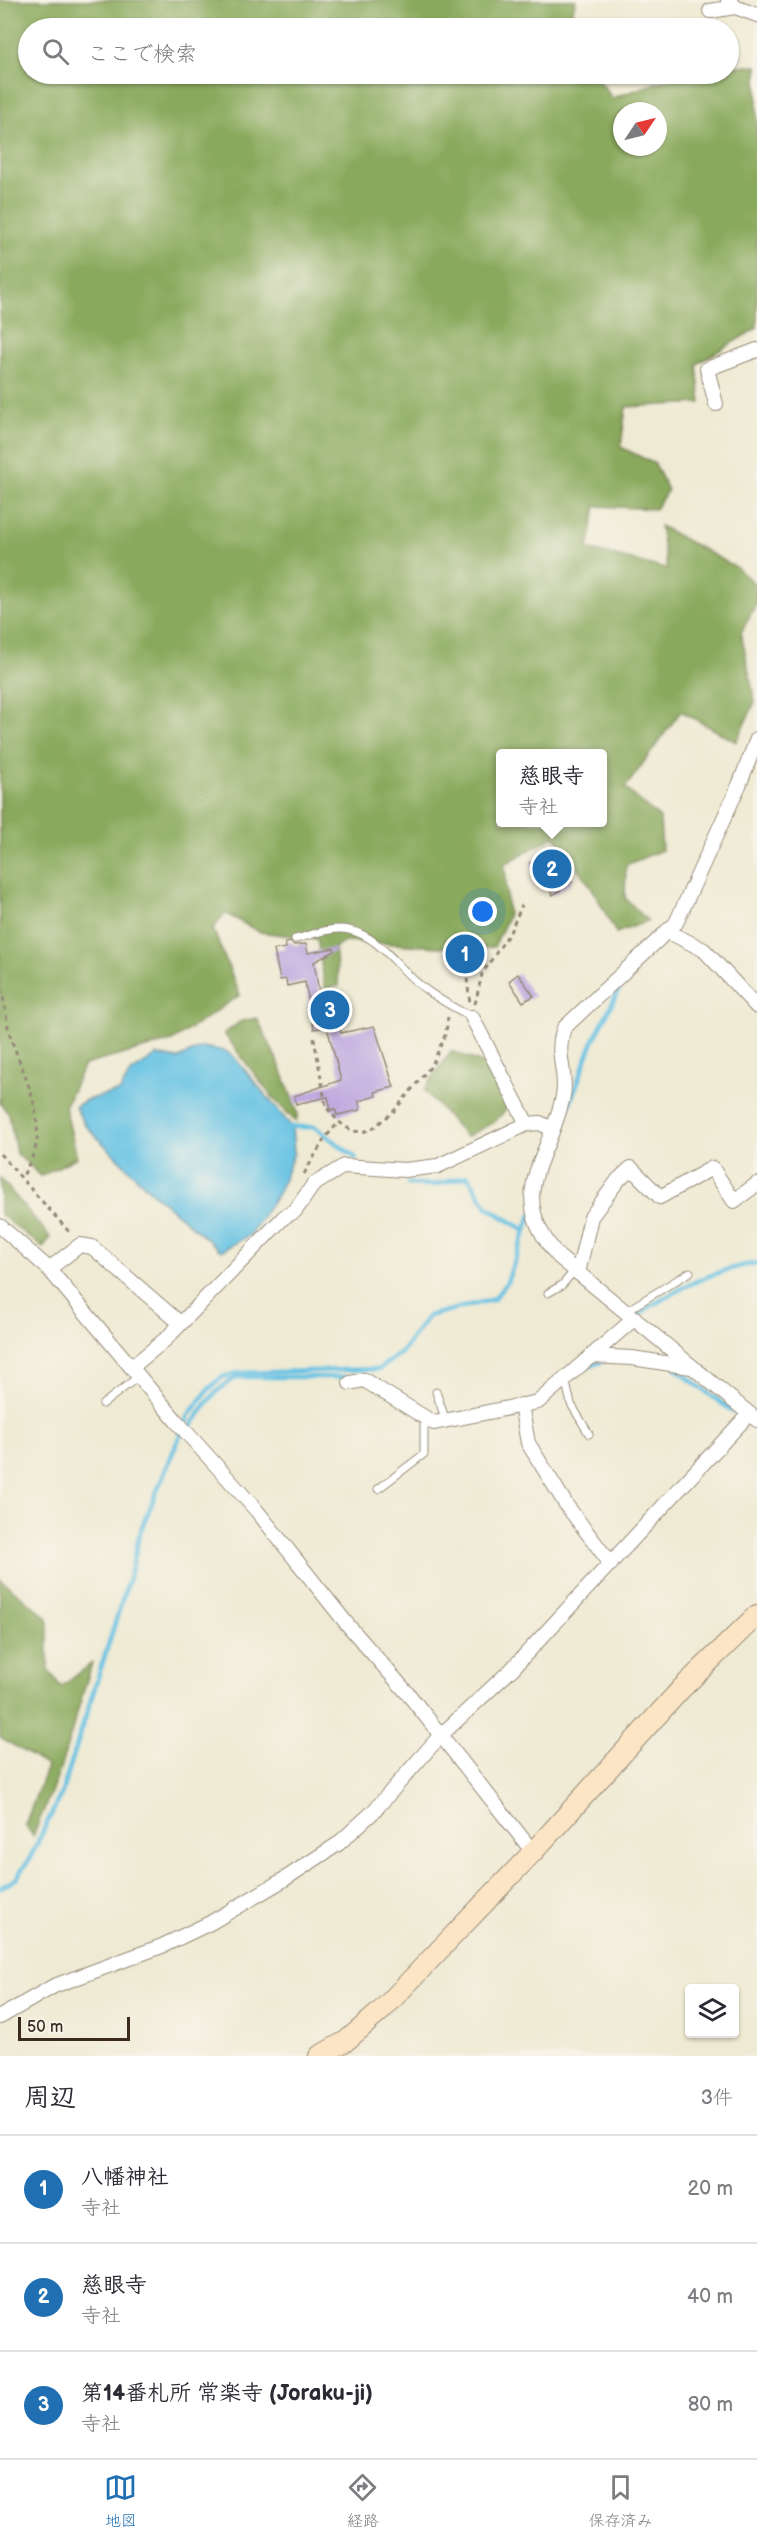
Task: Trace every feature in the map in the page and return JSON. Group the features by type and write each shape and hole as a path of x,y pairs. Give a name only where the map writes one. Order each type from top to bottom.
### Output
{"street":[{"path":"710,11 731,4 757,15"},
{"path":"716,404 707,369 757,350"},
{"path":"0,2017 54,1986 172,1942 210,1923 339,1844 365,1821 440,1736 512,1669 753,1417 576,1271 548,1245 533,1210 533,1185 564,1095 559,1048 564,1028 676,923 740,783 757,739"},
{"path":"740,783 757,764"},
{"path":"667,932 704,950 757,1007"},
{"path":"472,1017 527,1124"},
{"path":"135,1371 284,1217 295,1211 313,1185 325,1177 344,1166 405,1170 438,1166 527,1124 540,1123 552,1129"},
{"path":"576,1271 591,1217 618,1180 631,1168 660,1197 712,1168 734,1201 757,1184"},
{"path":"0,1226 49,1269 178,1423 257,1511 533,1852"},
{"path":"49,1269 80,1245 92,1246 180,1323"},
{"path":"350,1383 364,1380 434,1424 538,1402 591,1356 630,1315"},
{"path":"591,1356 632,1358 691,1367"},
{"path":"521,1406 528,1443 567,1506 611,1564"},
{"path":"320,2056 346,2041 382,2010 533,1852 682,1688 757,1616"}],"lane":[{"path":"295,939 337,929 350,930 364,935 381,947 415,981 450,1006 472,1017"},
{"path":"548,1293 562,1285 576,1271"},
{"path":"630,1315 690,1272"},
{"path":"103,1404 135,1371"},
{"path":"565,1379 571,1404 589,1434"},
{"path":"436,1392 446,1421"},
{"path":"378,1489 424,1454 424,1418"}],"path":[{"path":"472,1017 482,974 510,932 522,905"},
{"path":"465,961 472,1017"},
{"path":"0,989 10,1036 20,1057 35,1114 37,1142 22,1179"},
{"path":"314,1038 326,1107 339,1122 352,1131 363,1132 373,1128 394,1111 432,1065 446,1033 450,1006"},
{"path":"325,1138 339,1122"},
{"path":"0,1154 80,1245"}],"green space":[{"path":"0,0 576,0 570,18 18,18 18,84 602,84 612,98 653,84 739,84 739,66 757,66 757,328 697,364 701,403 626,407 621,447 655,464 668,490 655,509 596,506 588,549 667,569 660,526 736,567 757,586 757,602 741,633 755,702 736,742 681,711 625,788 660,818 662,850 626,865 625,898 648,921 616,933 593,890 555,836 505,864 508,917 494,947 472,949 347,941 335,947 339,986 325,988 317,939 259,932 225,913 213,929 240,995 172,1041 84,1065 65,1107 77,1157 41,1176 16,1153 9,1114 0,1103"},
{"path":"257,1018 280,1066 298,1114 296,1122 272,1097 224,1034 241,1021"},
{"path":"451,1051 488,1065 507,1108 496,1121 466,1137 424,1090"},
{"path":"0,1178 50,1237 43,1248 0,1214"},
{"path":"0,1579 48,1618 48,1669 61,1687 92,1663 59,1773 33,1836 25,1825 47,1766 0,1737"}],"water":[{"path":"202,1047 226,1051 234,1057 292,1127 294,1153 279,1192 250,1235 221,1251 149,1190 85,1125 75,1107 86,1100 120,1091 130,1073 157,1055 177,1059"}],"building":[{"path":"558,849 567,861 563,864 572,876 569,878 572,882 553,895 530,863 549,850 551,854"},
{"path":"290,942 294,945 306,944 308,953 334,948 335,951 314,962 320,998 331,996 341,1033 374,1026 394,1087 375,1092 376,1096 359,1101 360,1110 337,1115 335,1109 331,1110 328,1097 296,1104 294,1096 341,1080 327,1027 314,1029 305,982 287,986 286,979 280,980 274,950 286,948 285,943"},
{"path":"518,974 534,996 523,1002 509,981"}],"waterway":[{"path":"540,1184 591,1046 623,981"},
{"path":"292,1127 315,1127 356,1158"},
{"path":"408,1184 434,1185 468,1176 487,1207 526,1231"},
{"path":"0,1888 16,1879 30,1858 62,1792 131,1572 140,1532 188,1416 208,1390 222,1377 238,1373 379,1369 401,1353 428,1316 494,1299 507,1282 531,1215"},
{"path":"639,1314 695,1282 725,1270 757,1263"},
{"path":"588,1367 603,1361"},
{"path":"676,1369 732,1411"},
{"path":"188,1430 216,1393 238,1377 344,1377"}],"place":[{"name":"慈眼寺","path":"552,869"},
{"name":"八幡神社","path":"465,954"},
{"name":"第14番札所 常楽寺 (Joraku-ji)","path":"330,1010"}]}
